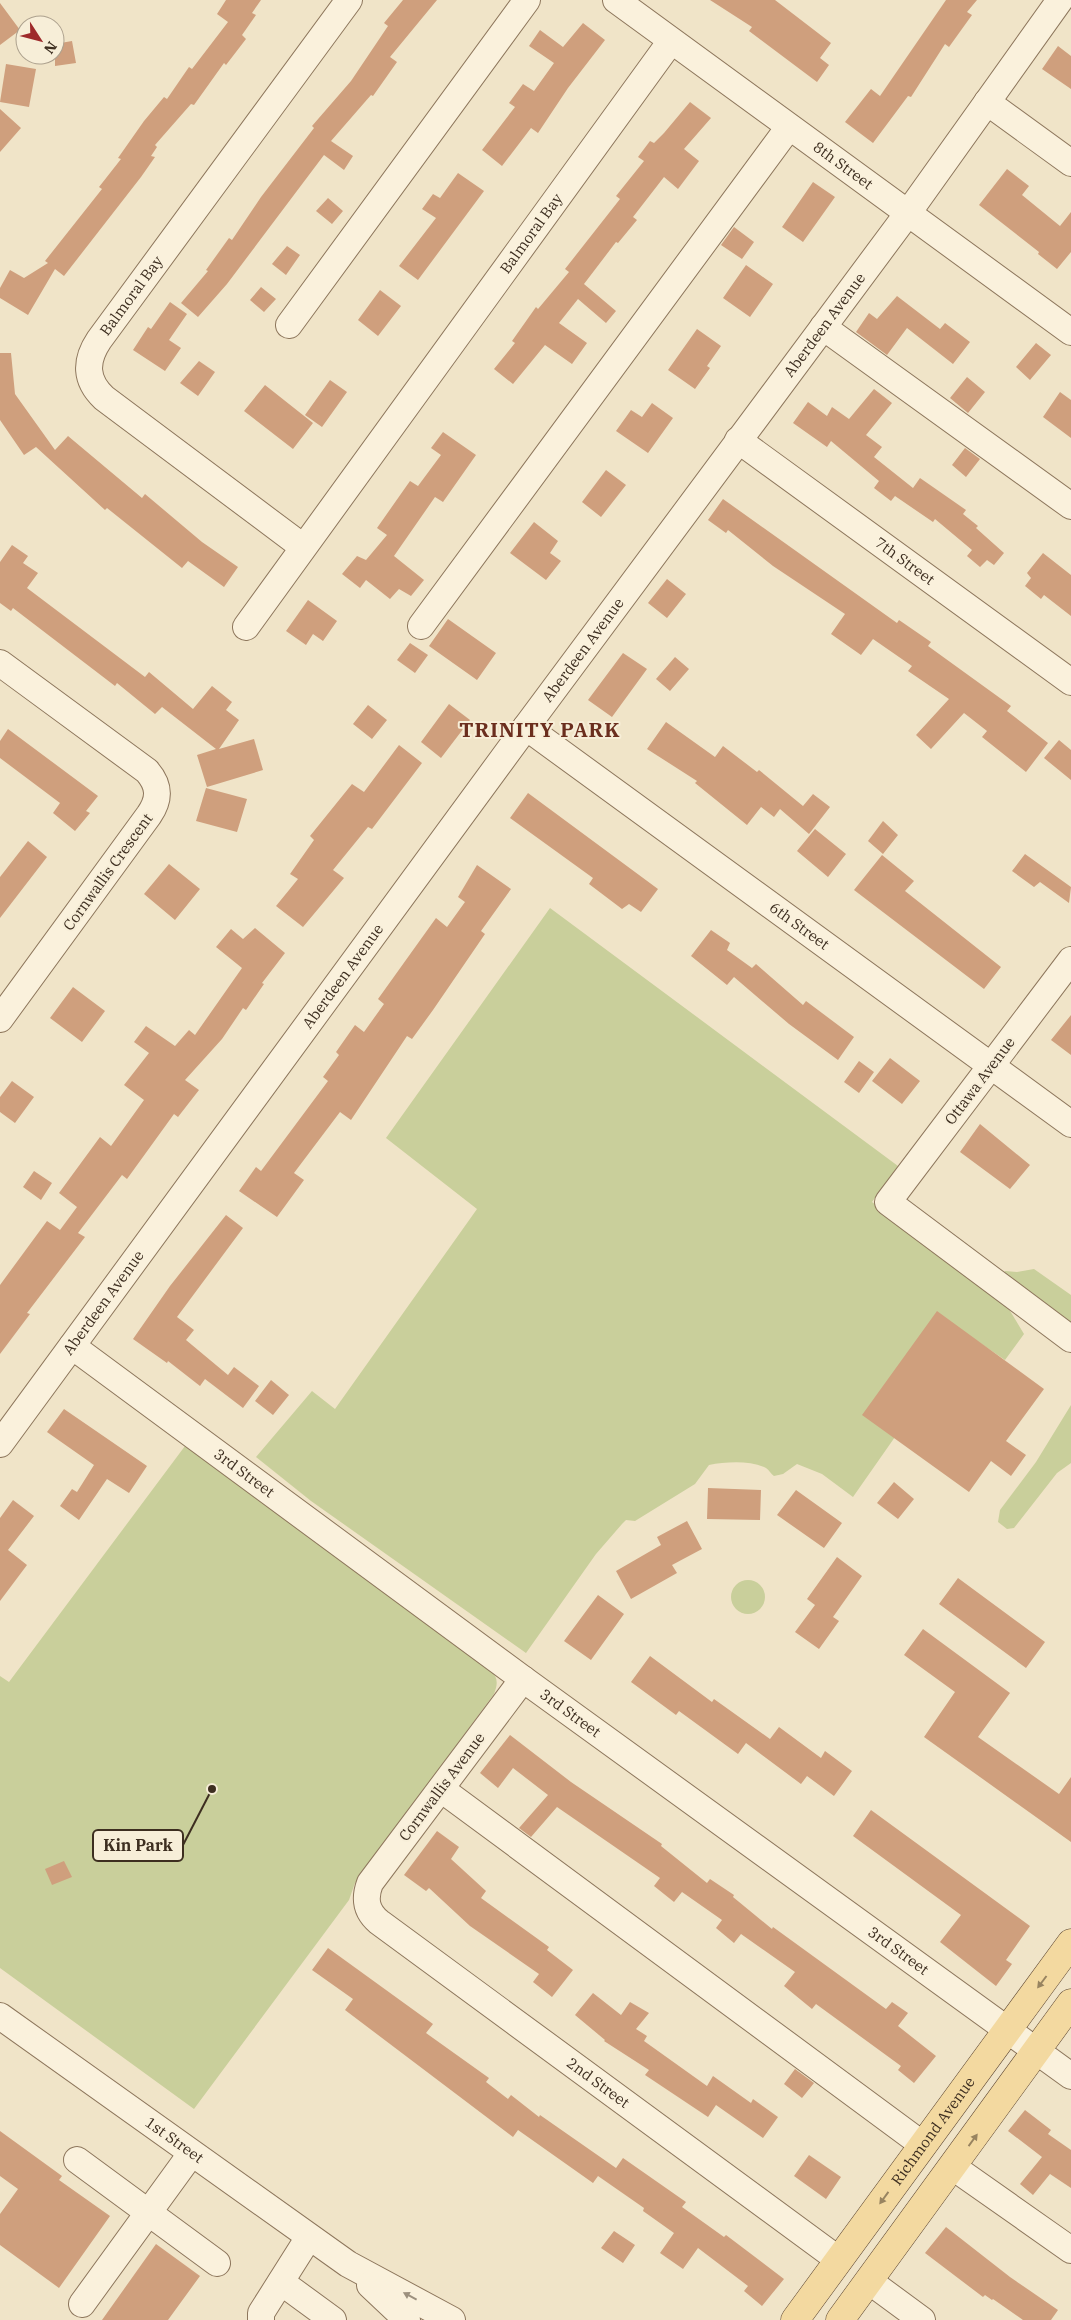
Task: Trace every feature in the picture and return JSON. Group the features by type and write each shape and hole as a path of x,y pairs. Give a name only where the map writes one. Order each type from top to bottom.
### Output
{"main road":[{"name":"Richmond Avenue","path":"795,2320 1071,1943"},
{"path":"840,2320 1071,2003"}],"street":[{"name":"Balmoral Bay","path":"303,547 104,398 94,386 88,374 88,367 93,349 99,340 350,0"},
{"path":"290,325 528,0"},
{"name":"8th Street","path":"616,0 1071,332"},
{"name":"Aberdeen Avenue","path":"0,1444 526,727 908,213 1060,0"},
{"name":"Balmoral Bay","path":"246,627 671,41"},
{"path":"987,102 1071,163"},
{"path":"421,626 790,127"},
{"path":"823,326 1071,506"},
{"name":"7th Street","path":"738,440 1071,682"},
{"name":"Cornwallis Crescent","path":"0,663 147,771 154,778 158,796 149,815 0,1019"},
{"name":"6th Street","path":"526,727 1071,1124"},
{"name":"Ottawa Avenue","path":"1071,960 888,1202 1071,1338"},
{"name":"3rd Street","path":"72,1346 523,1678 1071,2076"},
{"name":"Cornwallis Avenue","path":"366,1898 370,1883 523,1678"},
{"path":"441,1789 923,2145"},
{"name":"2nd Street","path":"366,1898 369,1913 379,1922 839,2260"},
{"name":"1st Street","path":"0,2016 191,2154 348,2264 452,2320"},
{"path":"82,2304 191,2154"},
{"path":"77,2160 217,2263"},
{"path":"953,2167 1071,2250"},
{"path":"261,2320 261,2313 309,2237"},
{"name":"1st Street","path":"348,2264 407,2320"},
{"path":"869,2281 922,2320"},
{"path":"281,2282 333,2320"}],"green space":[{"path":"550,908 898,1166 872,1202 1004,1301 1024,1334 1005,1360 967,1334 853,1497 822,1474 797,1464 783,1474 774,1476 766,1468 759,1465 730,1463 709,1465 695,1484 635,1521 626,1520 622,1524 596,1554 526,1653 311,1501 256,1457 312,1391 335,1409 477,1209 386,1138"},
{"path":"1034,1269 1071,1295 1071,1328 1003,1274 1005,1271 1017,1272"},
{"path":"1071,1405 1071,1463 1057,1473 1014,1528 1007,1529 998,1522 1000,1510 1036,1462"},
{"path":"185,1446 491,1670 497,1681 494,1694 355,1883 349,1900 194,2109 0,1968 0,1676 9,1682"},
{"path":"748,1580 755,1581 760,1585 764,1590 764,1604 760,1609 755,1613 748,1614 741,1613 736,1609 732,1604 731,1597 732,1590 736,1585 741,1581"}],"building":[{"path":"226,0 261,0 252,13 256,15 242,35 246,39 226,65 224,63 194,105 191,104 155,145 157,147 151,156 155,157 64,276 55,269 28,315 0,298 0,288 10,270 24,278 48,263 45,261 102,189 99,187 121,159 118,158 144,121 164,97 167,99 189,67 192,69 228,22 217,14"},
{"path":"403,0 437,0 390,57 397,62 373,96 371,95 331,141 353,156 344,170 324,155 227,284 198,317 181,303 208,271 206,270 229,238 232,240 261,197 314,128 312,126 351,81 388,26 384,23"},
{"path":"710,0 775,0 831,43 820,58 829,65 817,82 749,31 752,27"},
{"path":"946,0 977,0 967,12 972,15 949,47 945,44 911,97 908,96 873,143 845,122 871,89 880,96"},
{"path":"0,3 15,23 15,34 0,45"},
{"path":"583,23 605,40 568,88 538,133 531,128 502,166 482,150 515,107 509,103 523,84 534,91 554,63 529,46 540,30 563,47"},
{"path":"72,41 76,63 65,65 65,42"},
{"path":"1058,46 1071,56 1071,89 1042,69"},
{"path":"6,64 36,69 29,107 0,102"},
{"path":"690,102 711,118 684,149 699,161 678,189 664,177 633,217 637,220 618,243 616,242 584,284 616,311 606,323 578,299 559,323 587,343 572,364 545,345 513,384 494,369 515,343 512,341 536,307 538,309 569,272 565,269 620,199 616,196 644,161 638,157 650,141 654,143 664,133"},
{"path":"0,109 21,128 0,152"},
{"path":"1007,169 1029,186 1022,195 1060,226 1071,212 1071,252 1057,269 1038,254 1039,252 979,205"},
{"path":"458,173 484,191 418,280 399,266 436,218 422,209 433,194 440,198"},
{"path":"813,182 835,197 803,242 782,227"},
{"path":"328,198 343,211 332,224 316,211"},
{"path":"734,227 754,242 742,259 721,245"},
{"path":"287,246 300,255 286,275 272,264"},
{"path":"746,265 773,284 750,317 723,298"},
{"path":"261,287 276,299 264,312 250,300"},
{"path":"380,290 401,306 378,336 358,320"},
{"path":"897,296 940,329 945,323 970,342 953,364 907,328 887,355 856,332 869,313 877,319"},
{"path":"170,302 187,314 169,340 181,348 165,371 133,350 148,327 151,329"},
{"path":"697,329 721,346 707,366 710,368 695,389 668,370"},
{"path":"1036,343 1051,355 1030,380 1016,367"},
{"path":"0,353 11,353 15,394 55,450 68,436 142,498 145,494 202,542 238,567 224,587 188,561 182,568 107,508 105,510 36,447 24,455 0,420"},
{"path":"199,361 215,372 198,396 180,383"},
{"path":"967,377 985,392 968,413 950,398"},
{"path":"330,380 347,392 322,427 305,415"},
{"path":"265,385 313,423 293,449 244,411"},
{"path":"874,389 892,403 866,435 882,447 874,457 913,488 920,478 966,510 963,514 978,526 976,528 1004,553 994,565 987,560 980,567 967,556 972,550 935,519 933,522 895,496 891,501 874,488 879,481 831,441 827,447 793,423 808,402 827,416 832,407 849,419"},
{"path":"1060,392 1071,400 1071,438 1043,417"},
{"path":"652,403 673,418 648,453 616,431 631,410 642,417"},
{"path":"443,432 476,455 443,502 435,497 394,556 424,580 411,596 399,589 390,599 366,580 360,588 342,574 357,556 366,560 387,535 377,528 410,481 418,486 441,455 431,448"},
{"path":"965,448 980,459 966,477 952,465"},
{"path":"606,470 626,485 601,517 582,502"},
{"path":"723,499 897,623 899,620 931,642 928,646 1011,706 1007,711 1048,743 1026,772 982,737 987,731 964,713 931,749 916,735 949,699 908,671 912,666 873,639 861,655 831,634 845,614 773,566 728,530 726,533 708,520"},
{"path":"534,522 558,541 550,553 561,561 546,580 510,553"},
{"path":"12,545 28,556 23,563 38,573 27,588 145,677 149,672 193,709 212,686 232,702 226,710 239,720 219,749 254,739 263,770 207,787 197,755 216,749 162,707 155,714 117,683 115,686 13,608 11,611 0,603 0,562"},
{"path":"1043,553 1071,575 1071,616 1044,595 1041,599 1025,586 1031,578 1027,573"},
{"path":"667,579 686,594 667,618 648,603"},
{"path":"308,600 337,621 323,641 313,634 306,645 286,631"},
{"path":"448,619 496,653 477,680 429,646"},
{"path":"410,643 428,655 415,673 397,660"},
{"path":"623,653 647,669 612,717 588,700"},
{"path":"675,657 689,669 670,691 656,679"},
{"path":"449,704 470,720 441,758 421,742"},
{"path":"368,705 387,720 372,739 353,724"},
{"path":"666,722 715,757 723,746 757,772 759,770 803,806 813,794 830,807 809,834 780,809 774,817 761,807 747,825 695,783 697,781 647,749"},
{"path":"8,729 98,796 86,811 90,813 75,831 53,813 60,803 0,758 0,741"},
{"path":"1059,740 1071,750 1071,780 1044,758"},
{"path":"399,745 422,763 372,829 368,827 333,870 344,878 303,927 276,906 298,879 290,874 314,840 310,836 352,784 364,792"},
{"path":"206,788 247,799 237,832 196,821"},
{"path":"528,793 658,889 641,912 629,904 622,909 589,884 593,878 510,818"},
{"path":"883,821 898,835 883,854 868,841"},
{"path":"815,829 846,854 828,877 797,851"},
{"path":"28,841 47,857 0,918 0,877"},
{"path":"1025,854 1071,887 1069,903 1040,882 1034,887 1012,871"},
{"path":"882,855 914,881 905,891 1001,967 984,989 854,890"},
{"path":"169,864 200,889 175,920 144,894"},
{"path":"477,865 511,889 481,931 485,934 433,1010 412,1039 407,1036 351,1120 340,1112 294,1173 304,1180 277,1217 239,1191 256,1167 261,1171 328,1081 323,1077 339,1055 336,1052 355,1025 364,1032 384,1004 378,999 436,918 447,927 465,902 458,897"},
{"path":"255,928 285,953 262,983 264,984 246,1010 243,1008 222,1039 185,1080 199,1090 178,1117 174,1114 127,1179 122,1175 78,1233 85,1237 27,1313 30,1314 0,1354 0,1285 47,1221 60,1230 77,1207 59,1193 100,1137 111,1146 144,1100 124,1085 149,1053 134,1042 146,1026 175,1046 189,1030 195,1035 242,968 216,947 231,929 243,939"},
{"path":"711,930 730,943 727,950 752,968 756,964 803,1005 806,1001 854,1037 838,1060 789,1024 734,977 727,985 691,956"},
{"path":"73,987 105,1011 82,1042 50,1018"},
{"path":"1071,1015 1071,1055 1051,1040"},
{"path":"890,1058 920,1081 902,1104 872,1081"},
{"path":"859,1061 874,1072 859,1093 844,1082"},
{"path":"12,1081 34,1097 15,1123 0,1112 0,1097"},
{"path":"980,1124 1030,1165 1010,1189 960,1152"},
{"path":"34,1171 52,1183 41,1200 23,1187"},
{"path":"226,1215 243,1228 177,1317 194,1330 186,1340 228,1375 234,1367 259,1386 243,1408 205,1379 200,1386 168,1361 167,1363 133,1339 170,1286"},
{"path":"937,1311 1044,1389 1006,1441 1026,1455 1011,1476 991,1461 969,1492 862,1415"},
{"path":"271,1380 289,1395 273,1415 255,1401"},
{"path":"64,1409 147,1466 129,1493 107,1479 79,1520 60,1506 72,1489 77,1492 94,1465 47,1432"},
{"path":"894,1482 914,1499 898,1519 877,1503"},
{"path":"708,1488 761,1490 760,1520 707,1519"},
{"path":"796,1490 842,1523 824,1548 777,1515"},
{"path":"13,1500 34,1516 8,1550 27,1565 0,1601 0,1518"},
{"path":"687,1521 702,1549 672,1565 677,1573 631,1599 616,1571 661,1545 657,1537"},
{"path":"837,1557 862,1576 833,1617 839,1621 819,1649 795,1632 815,1605 807,1599"},
{"path":"958,1578 1045,1642 1026,1668 939,1604"},
{"path":"598,1595 624,1614 591,1660 564,1641"},
{"path":"923,1629 1010,1693 978,1737 1059,1794 1071,1777 1071,1842 924,1737 955,1692 904,1655"},
{"path":"650,1656 712,1702 714,1699 770,1739 779,1727 821,1758 825,1751 852,1771 834,1796 807,1776 801,1784 746,1743 738,1754 679,1711 676,1715 631,1682"},
{"path":"510,1735 571,1782 662,1844 661,1846 707,1883 710,1879 734,1895 733,1897 772,1929 773,1927 886,2009 892,2002 908,2013 898,2026 936,2056 914,2083 898,2070 901,2066 816,2004 812,2009 784,1986 795,1972 741,1934 734,1943 716,1928 722,1920 682,1892 674,1902 654,1886 660,1878 557,1807 531,1837 519,1828 548,1795 513,1768 498,1788 480,1773"},
{"path":"871,1810 1030,1926 1006,1960 1012,1964 996,1986 940,1942 961,1915 853,1836"},
{"path":"437,1831 459,1847 451,1859 486,1891 481,1898 549,1947 547,1950 573,1970 552,1997 533,1982 539,1974 470,1926 429,1888 426,1891 404,1875"},
{"path":"64,1861 72,1877 52,1885 45,1869"},
{"path":"328,1948 433,2024 426,2033 489,2078 486,2082 508,2099 511,2095 539,2117 540,2115 616,2168 623,2158 686,2202 682,2207 724,2237 726,2235 784,2279 762,2306 744,2291 748,2286 698,2248 683,2269 660,2253 674,2233 643,2211 644,2208 598,2176 593,2183 518,2130 513,2137 345,2010 353,1999 312,1970"},
{"path":"593,1993 621,2015 630,2002 649,2013 636,2029 647,2036 644,2041 707,2086 713,2076 751,2103 753,2099 778,2117 763,2138 716,2105 708,2117 645,2075 649,2070 604,2041 575,2015"},
{"path":"795,2069 814,2083 802,2098 784,2084"},
{"path":"1025,2110 1051,2130 1048,2134 1071,2150 1071,2188 1050,2174 1033,2195 1020,2184 1042,2157 1008,2131"},
{"path":"0,2131 62,2176 59,2180 110,2216 59,2288 0,2245 0,2214 18,2189 0,2176"},
{"path":"809,2155 841,2177 826,2199 794,2176"},
{"path":"946,2227 1010,2277 1058,2310 1051,2320 1023,2320 993,2299 985,2295 983,2297 925,2253"},
{"path":"614,2231 635,2245 623,2263 601,2248"},
{"path":"156,2244 200,2276 168,2320 102,2320"}],"place":[{"name":"Kin Park","path":"212,1789"}],"district":[{"name":"TRINITY PARK","path":"540,730"}]}
